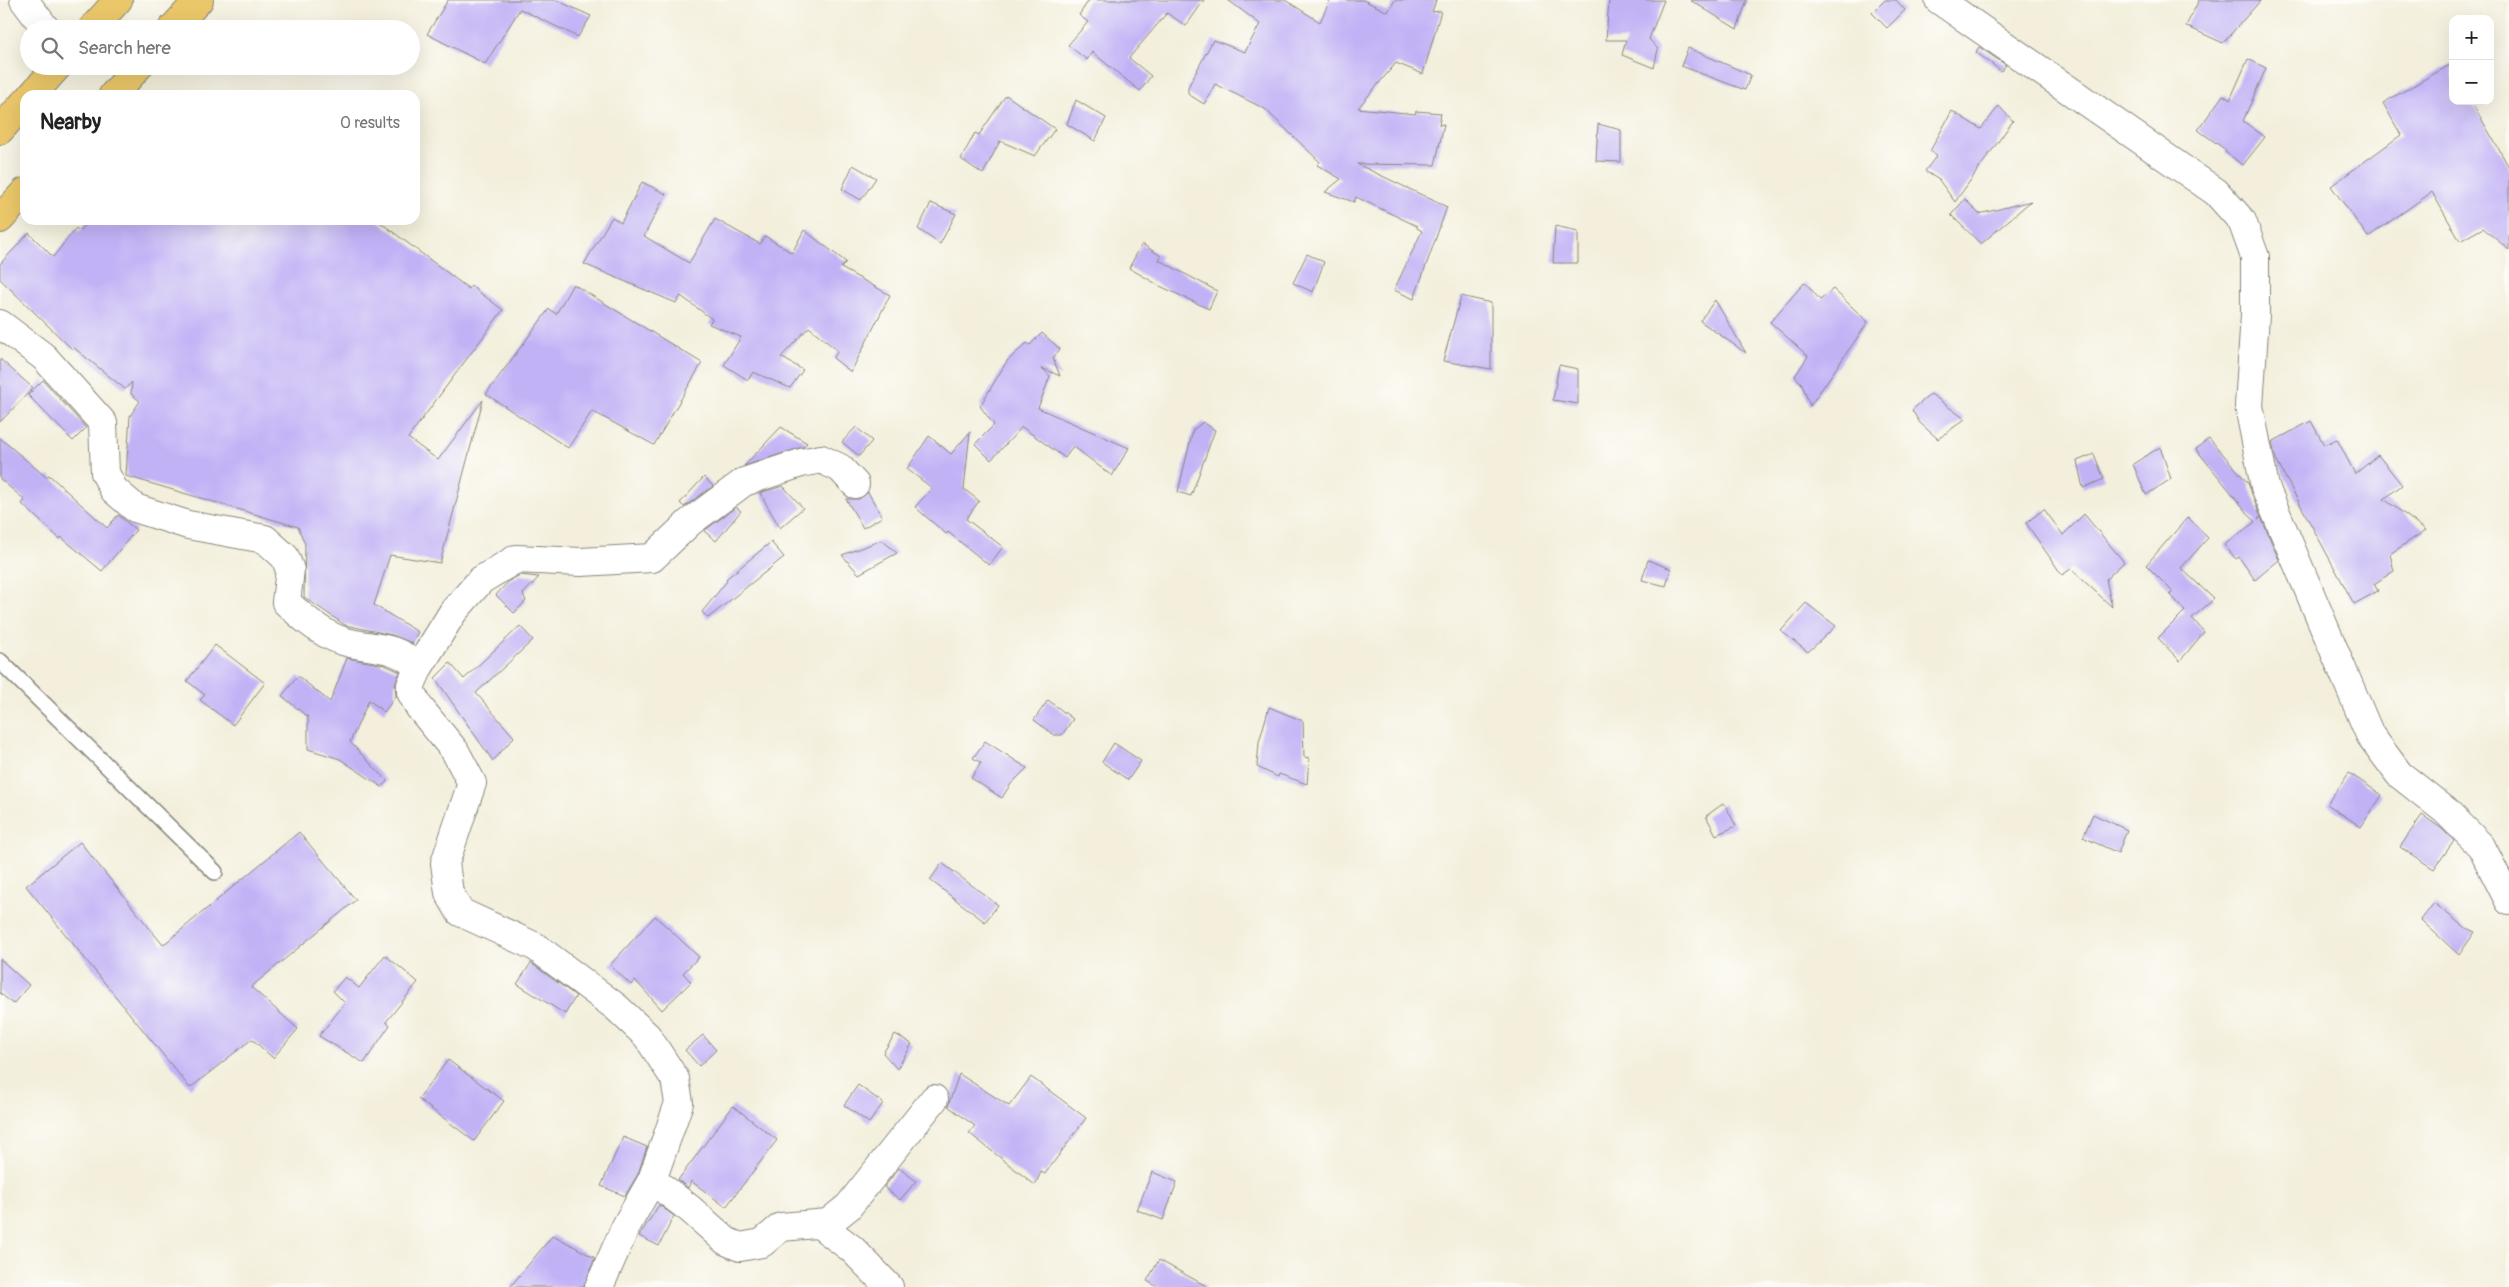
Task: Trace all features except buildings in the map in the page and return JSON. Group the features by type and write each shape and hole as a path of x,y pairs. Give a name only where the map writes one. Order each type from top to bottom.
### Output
{"highway":[{"path":"100,20 118,0"},
{"path":"180,20 198,0"},
{"path":"36,90 50,75"},
{"path":"116,90 130,75"},
{"path":"0,130 20,108"},
{"path":"0,219 20,197"}],"street":[{"path":"24,0 39,20"},
{"path":"1939,0 2216,192 2242,221 2255,257 2255,315 2249,406 2265,487 2370,735 2399,774 2446,811 2481,846 2509,902"},
{"path":"0,324 44,357 103,423 105,474 114,490 136,508 188,525 265,539 285,557 290,570 286,602 303,618 339,640 392,649 418,667"},
{"path":"599,1287 626,1226 652,1180 679,1103 675,1079 647,1036 616,1007 536,947 460,912 449,893 445,863 472,783 455,751 419,707 411,685 418,667 453,612 480,580 516,560 581,562 652,558 690,522 744,482 801,463 821,459 840,468 855,484"},
{"path":"652,1180 690,1209 726,1241 740,1247 762,1244 781,1227 828,1223 848,1207 934,1099"},
{"path":"819,1224 852,1249 889,1287"}],"lane":[{"path":"0,660 215,872"}]}
